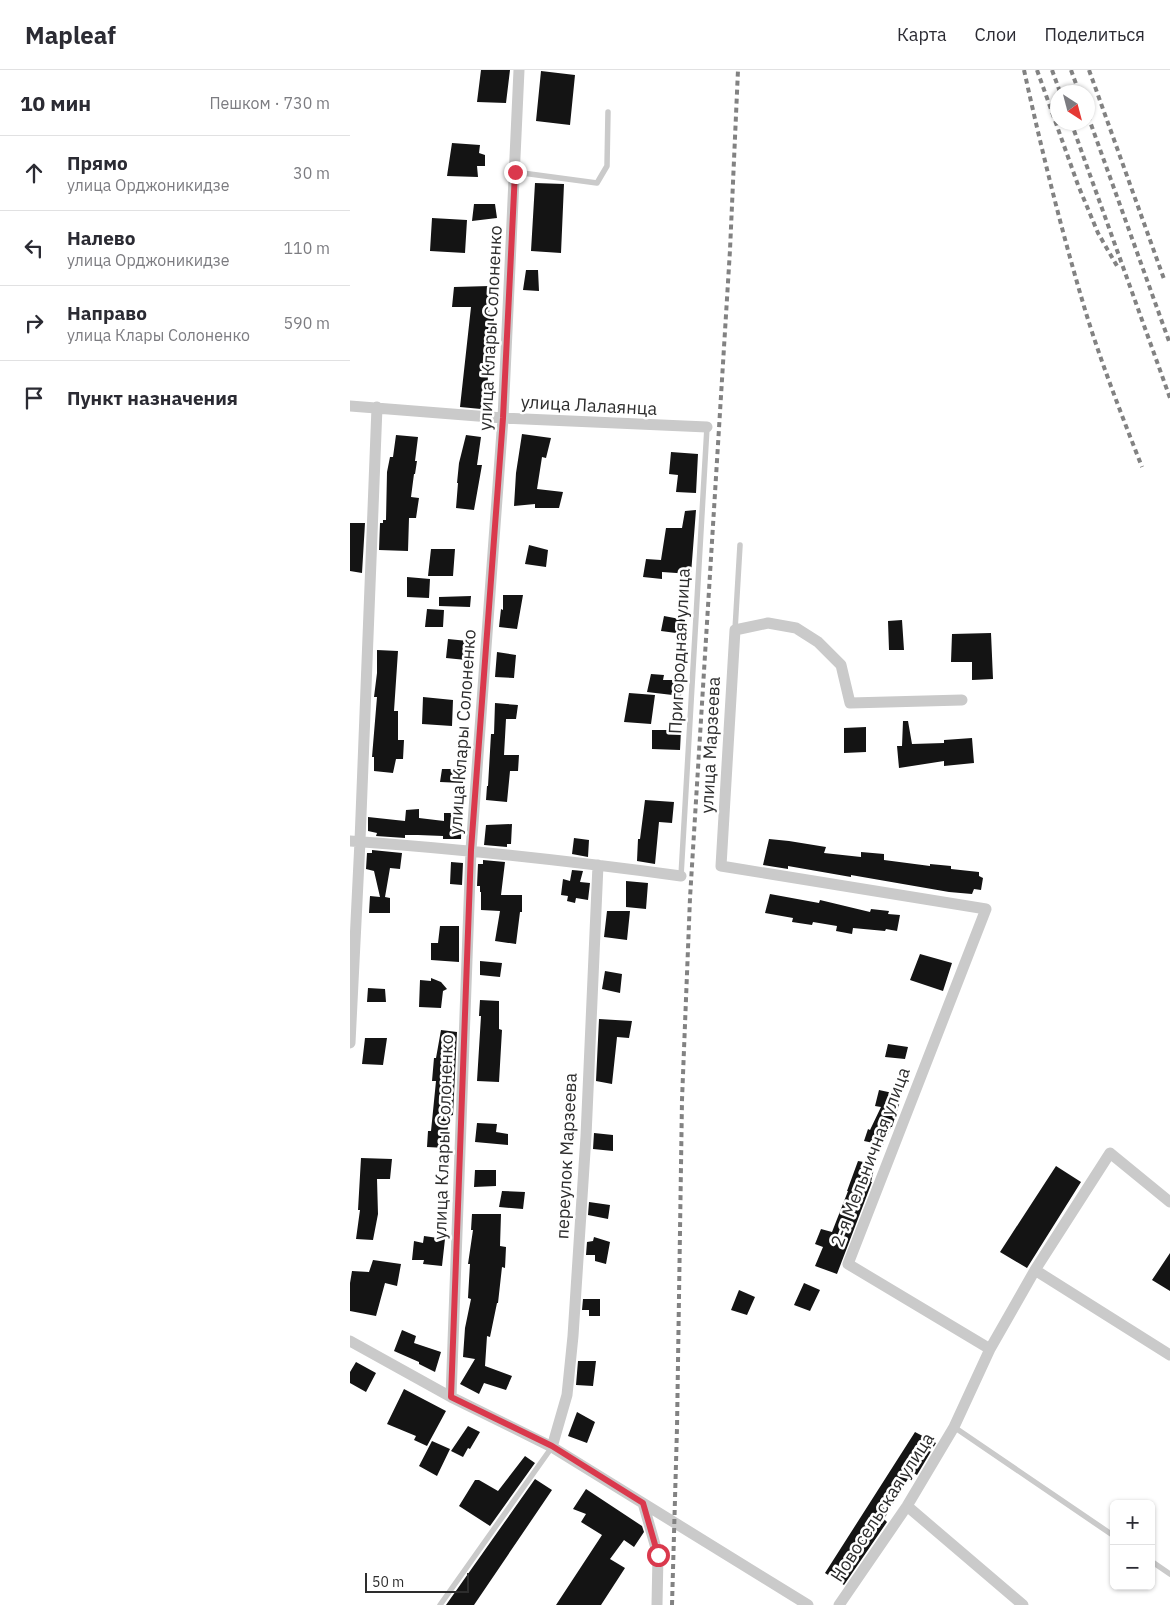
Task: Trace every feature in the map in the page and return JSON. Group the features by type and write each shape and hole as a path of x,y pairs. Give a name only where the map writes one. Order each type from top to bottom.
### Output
{"street":[{"name":"улица Клары Солоненко","path":"451,1397 471,850 503,418 519,70"},
{"name":"улица Лалаянца","path":"350,406 503,418 708,428"},
{"path":"350,1043 355,841 377,407"},
{"path":"735,630 768,623 796,628 818,642 841,665 850,703 962,700"},
{"name":"улица Марзеева","path":"735,630 721,866 986,909"},
{"path":"355,841 471,850 680,876"},
{"name":"переулок Марзеева","path":"552,1446 567,1395 573,1336 586,1136 598,865"},
{"name":"2-я Мельничная улица","path":"986,909 848,1264 990,1349"},
{"name":"Новосельская улица","path":"839,1605 907,1506 954,1427 990,1349 1035,1270 1110,1153 1170,1202"},
{"path":"1035,1270 1170,1355"},
{"path":"350,1341 451,1397 552,1446 808,1605"},
{"path":"643,1503 658,1555 657,1605"},
{"path":"907,1506 1022,1605"}],"lane":[{"path":"515,172 598,183 607,166 608,112"},
{"name":"Пригородная улица","path":"680,876 708,428"},
{"path":"735,630 740,545"},
{"name":"Новосельская улица","path":"954,1427 1110,1533"},
{"path":"440,1605 552,1446"},
{"path":"1155,1565 1170,1574"}],"building":[{"path":"481,70 510,70 506,103 477,102"},
{"path":"541,71 575,75 570,125 536,121"},
{"path":"452,143 480,145 479,153 485,155 485,166 477,166 478,177 447,176"},
{"path":"535,183 564,184 561,253 531,251"},
{"path":"474,204 495,204 497,218 472,221"},
{"path":"432,218 467,220 465,253 430,251"},
{"path":"526,270 538,270 539,291 523,290"},
{"path":"490,286 489,318 494,318 487,387 484,387 481,409 460,407 471,307 452,307 454,287"},
{"path":"522,434 551,438 546,458 542,457 537,489 563,492 559,508 535,508 535,504 514,506 516,473"},
{"path":"396,435 418,437 415,461 417,461 411,497 419,498 416,518 409,518 408,551 379,550 380,523 386,520 387,472 390,457 393,457"},
{"path":"466,435 481,437 477,465 482,465 474,510 456,508 459,463"},
{"path":"671,452 698,454 696,493 676,492 678,475 669,474"},
{"path":"696,510 691,574 662,572 662,579 643,577 646,559 661,560 666,528 682,528 685,511"},
{"path":"350,523 365,523 362,573 350,571"},
{"path":"529,545 548,550 546,567 525,564"},
{"path":"431,549 455,549 453,576 428,576"},
{"path":"407,577 430,579 429,598 407,597"},
{"path":"503,595 523,595 517,629 499,627 501,609 503,610"},
{"path":"471,596 470,607 439,606 439,597"},
{"path":"427,609 444,610 443,627 425,627"},
{"path":"664,616 685,620 684,634 661,631"},
{"path":"902,620 904,650 889,650 888,621"},
{"path":"991,633 993,679 972,680 972,662 951,662 952,634"},
{"path":"448,639 468,641 466,660 446,658"},
{"path":"377,650 398,651 394,711 398,711 398,740 404,740 403,759 396,759 393,773 374,771 374,757 372,757 377,697 374,697"},
{"path":"497,652 516,655 514,678 495,677"},
{"path":"651,674 664,675 663,680 683,680 681,696 647,692"},
{"path":"629,693 655,695 651,724 624,722"},
{"path":"423,697 453,700 452,726 422,724"},
{"path":"495,703 518,705 516,719 506,719 504,755 519,755 518,771 510,771 507,802 486,800 491,734 494,734"},
{"path":"903,721 908,721 912,744 944,743 944,740 972,738 974,763 944,766 944,761 899,768 897,746 902,746"},
{"path":"866,727 866,752 844,753 844,728"},
{"path":"652,730 681,730 680,750 652,749"},
{"path":"442,769 464,769 463,783 440,782"},
{"path":"645,800 674,802 672,823 659,822 655,864 637,861 638,839 640,839"},
{"path":"419,809 419,818 444,821 444,813 462,813 461,839 443,839 443,836 418,835 405,835 405,838 376,836 377,833 368,831 368,817 405,821 406,810"},
{"path":"512,824 511,844 507,844 507,847 484,845 486,825"},
{"path":"574,838 589,840 588,857 572,854"},
{"path":"769,839 826,847 824,853 861,857 861,852 884,854 884,860 930,866 930,864 951,866 951,869 979,872 979,876 983,878 981,890 974,889 972,894 949,892 851,875 851,877 788,866 788,869 763,865"},
{"path":"372,850 402,853 400,869 390,868 385,897 390,898 390,913 369,913 370,896 380,897 374,871 366,869 367,853 372,853"},
{"path":"483,860 505,862 501,895 522,895 522,912 520,912 516,944 495,941 500,911 481,910 480,886 477,886 478,864 483,864"},
{"path":"451,862 463,863 462,885 450,884"},
{"path":"572,870 583,871 580,882 590,883 588,900 576,898 575,903 567,901 568,896 561,895 563,879 570,881"},
{"path":"626,881 648,883 646,909 626,907"},
{"path":"770,894 819,903 820,900 870,912 871,909 889,911 888,914 900,915 897,931 853,928 852,934 836,931 837,926 813,922 812,925 792,922 793,918 765,913"},
{"path":"607,911 630,911 627,940 604,937"},
{"path":"440,926 459,926 459,962 431,960 431,943 438,943"},
{"path":"920,954 952,963 943,991 910,980"},
{"path":"480,961 502,963 500,977 480,975"},
{"path":"605,971 622,974 620,993 602,989"},
{"path":"431,978 441,982 447,989 443,991 441,1008 419,1007 420,980 431,981"},
{"path":"368,988 385,989 386,1002 367,1002"},
{"path":"480,1000 499,1001 499,1029 502,1030 499,1082 477,1081 481,1016 479,1016"},
{"path":"599,1019 632,1021 629,1038 617,1037 612,1084 596,1081"},
{"path":"441,1030 457,1032 453,1115 449,1116 446,1148 427,1147 428,1131 431,1131 436,1081 432,1081 434,1058 436,1058"},
{"path":"365,1038 387,1038 383,1065 362,1064"},
{"path":"888,1044 908,1047 905,1059 885,1057"},
{"path":"879,1090 902,1095 892,1127 883,1145 864,1141 868,1129 870,1130 881,1107 875,1106"},
{"path":"477,1123 497,1124 496,1132 508,1134 508,1145 475,1142"},
{"path":"594,1133 613,1135 613,1151 593,1149"},
{"path":"361,1158 392,1159 390,1179 377,1179 378,1214 373,1240 356,1239 360,1210 358,1210"},
{"path":"858,1161 875,1164 872,1182 837,1274 815,1266 823,1247 815,1244 821,1229 832,1232"},
{"path":"1056,1166 1081,1182 1027,1268 1000,1252"},
{"path":"475,1170 496,1170 496,1186 474,1187"},
{"path":"502,1191 525,1192 523,1209 499,1207"},
{"path":"589,1202 610,1205 608,1219 588,1215"},
{"path":"472,1214 501,1214 500,1246 506,1247 505,1268 502,1267 498,1303 490,1337 487,1336 485,1366 512,1376 506,1390 484,1383 479,1394 460,1384 475,1359 463,1357 465,1328 471,1299 468,1298 470,1264 468,1264 473,1230 471,1230"},
{"path":"424,1236 445,1239 442,1266 423,1264 424,1260 412,1260 414,1241 423,1243"},
{"path":"594,1237 610,1242 606,1264 595,1261 595,1255 586,1255 587,1242 593,1241"},
{"path":"1170,1253 1170,1291 1152,1280"},
{"path":"373,1260 401,1264 397,1286 385,1283 376,1316 350,1311 352,1271 369,1272"},
{"path":"804,1283 820,1290 810,1311 794,1305"},
{"path":"739,1290 755,1297 747,1315 731,1310"},
{"path":"583,1299 600,1299 600,1316 589,1316 589,1310 582,1310"},
{"path":"402,1330 416,1336 414,1343 441,1352 435,1372 419,1364 419,1362 394,1351"},
{"path":"578,1361 596,1361 593,1386 576,1385"},
{"path":"356,1362 376,1373 366,1392 350,1383 350,1372"},
{"path":"404,1389 446,1411 427,1446 414,1440 416,1436 387,1424"},
{"path":"577,1412 595,1422 587,1443 568,1436"},
{"path":"468,1426 480,1432 463,1457 451,1451"},
{"path":"915,1432 936,1443 917,1475 912,1472 884,1519 887,1522 844,1585 825,1573"},
{"path":"432,1441 450,1449 437,1476 419,1466"},
{"path":"525,1456 535,1463 490,1526 459,1506 475,1480 479,1480 498,1491"},
{"path":"535,1479 552,1490 474,1605 446,1605"},
{"path":"586,1489 642,1526 644,1532 634,1547 624,1540 610,1559 625,1568 601,1605 556,1605 602,1535 581,1522 586,1514 573,1509"}],"railway":[{"path":"672,1605 682,1100 690,898 730,250 738,70"},
{"path":"1024,70 1053,192 1086,313 1105,371 1142,467"},
{"path":"1037,70 1078,185 1098,233 1117,266"},
{"path":"1052,70 1057,85"},
{"path":"1071,70 1076,85"},
{"path":"1089,70 1164,279"},
{"path":"1074,130 1170,398"},
{"path":"1093,130 1170,344"}],"route":[{"path":"515,172 503,418 471,850 451,1397 552,1446 643,1503 658,1555"}]}
